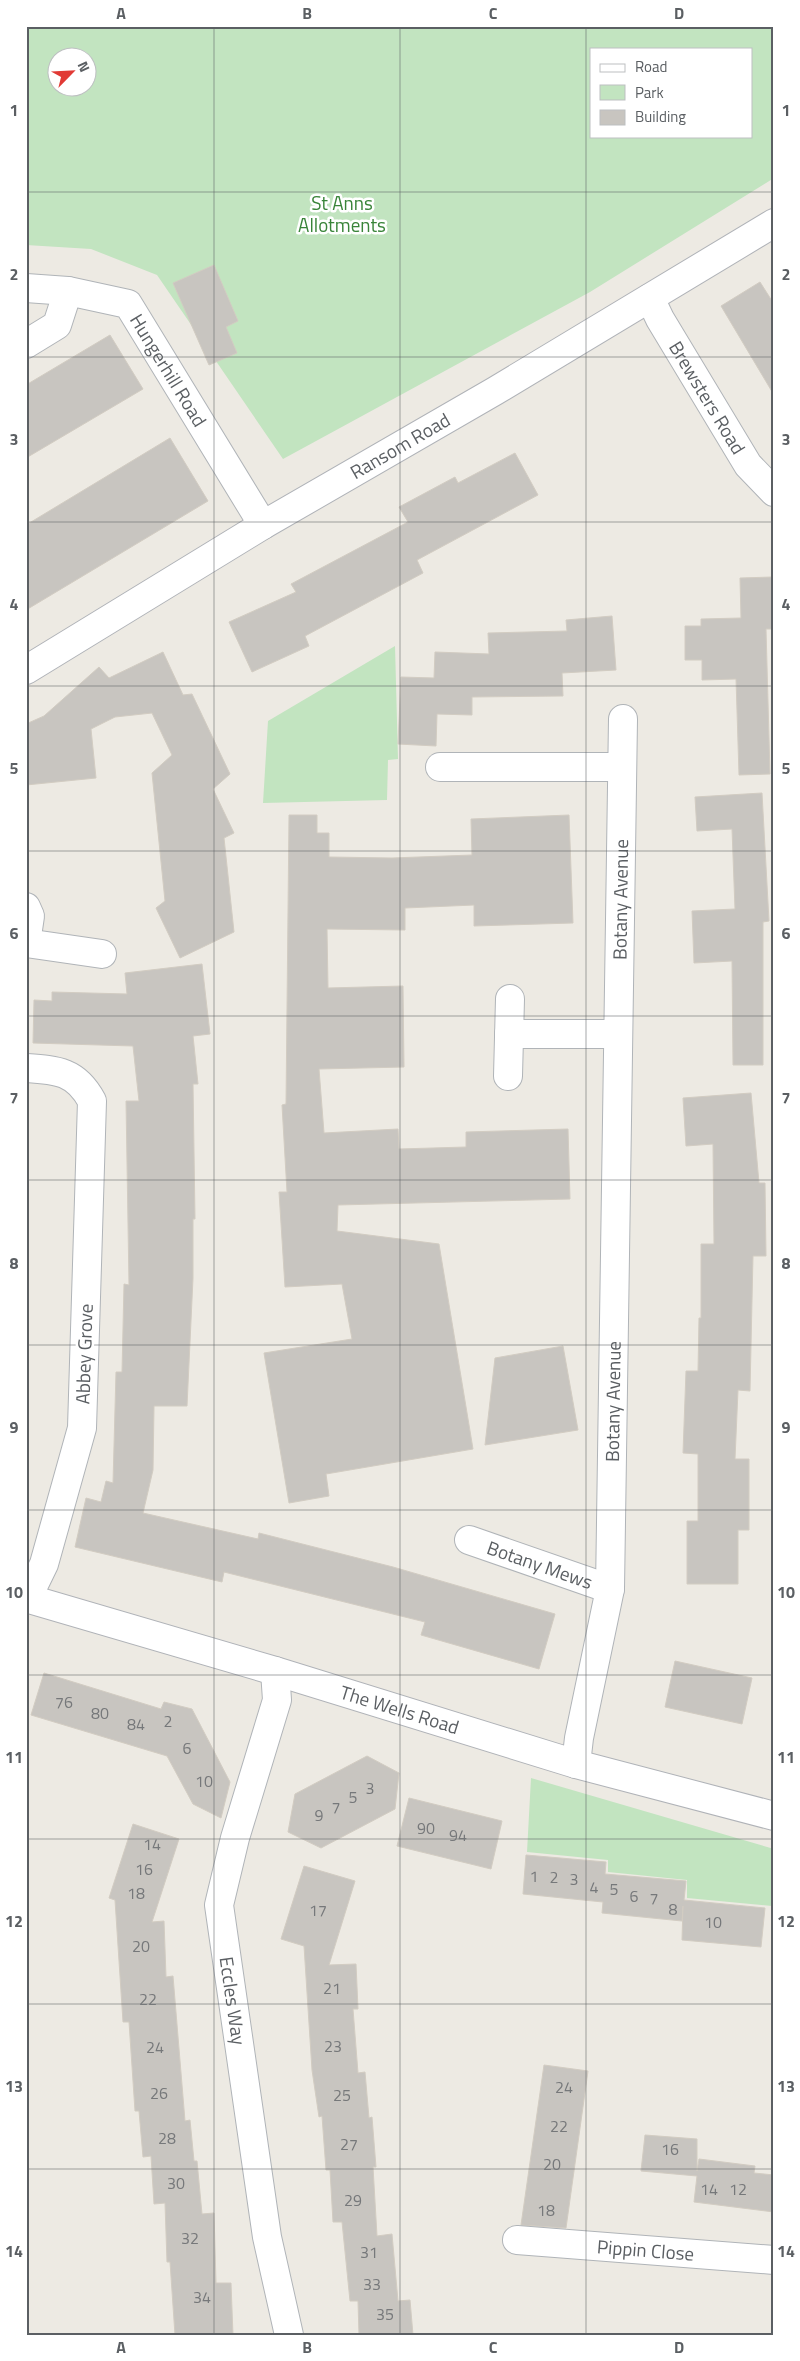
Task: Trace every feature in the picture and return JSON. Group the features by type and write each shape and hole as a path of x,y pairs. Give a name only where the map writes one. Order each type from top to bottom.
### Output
{"street":[{"name":"Ransom Road","path":"26,670 263,525 774,223"},
{"name":"Hungerhill Road","path":"26,288 68,290 128,304 251,500 263,525"},
{"path":"26,344 57,325 68,290"},
{"name":"Brewsters Road","path":"650,298 660,319 748,465 774,492"},
{"name":"Botany Avenue","path":"576,1764 579,1738 610,1589 623,718"},
{"path":"440,767 621,768"},
{"path":"26,908 30,916 26,943 102,954"},
{"path":"508,1076 510,999"},
{"path":"509,1034 618,1034"},
{"name":"Abbey Grove","path":"26,1068 60,1070 84,1086 92,1101 82,1428 44,1564 27,1599"},
{"name":"Botany Mews","path":"469,1540 610,1589"},
{"name":"The Wells Road","path":"27,1599 275,1670 576,1764 774,1816"},
{"name":"Eccles Way","path":"275,1670 277,1700 235,1838 219,1905 267,2237 289,2335"},
{"name":"Pippin Close","path":"517,2240 774,2260"}],"green space":[{"name":"St Anns Allotments","path":"26,26 774,26 774,178 590,292 283,459 157,275 91,249 26,245"},
{"path":"395,646 398,759 388,760 387,800 263,803 268,721"},
{"path":"531,1778 774,1849 772,1906 687,1898 687,1880 608,1872 608,1860 527,1852"}],"building":[{"path":"214,265 238,321 226,327 237,353 209,365 173,283"},
{"path":"760,282 774,304 774,395 721,306"},
{"path":"110,335 143,389 26,458 26,385"},
{"path":"170,438 208,501 26,610 26,525"},
{"path":"515,453 538,495 417,560 423,573 305,636 309,646 252,672 229,622 296,592 291,584 408,522 399,507 455,477 458,483"},
{"path":"772,577 774,629 766,629 770,774 739,775 736,679 702,680 702,660 685,660 685,626 701,626 701,619 741,618 740,578"},
{"path":"612,616 616,670 562,673 563,696 472,697 472,715 437,714 436,746 398,744 401,677 434,678 435,652 489,654 488,633 567,631 566,620"},
{"path":"163,652 183,695 192,694 230,774 213,789 234,833 224,838 234,932 180,958 156,908 165,901 152,773 172,755 152,713 115,717 91,729 96,778 26,785 26,724 44,716 99,667 109,678"},
{"path":"762,793 769,921 763,922 763,1065 733,1065 732,961 694,963 692,911 735,909 732,829 697,831 695,797"},
{"path":"289,815 317,815 317,833 329,833 329,857 392,858 472,855 471,819 569,815 573,923 474,926 474,905 405,908 405,930 327,929 328,988 403,986 404,1067 319,1069 324,1133 398,1129 399,1149 466,1147 466,1132 568,1129 570,1199 338,1205 337,1231 439,1244 473,1449 326,1474 329,1496 289,1503 264,1353 352,1339 342,1284 285,1287 279,1192 287,1192 282,1105 286,1104"},
{"path":"202,964 210,1034 193,1036 198,1084 193,1084 195,1219 193,1219 193,1278 187,1406 154,1406 153,1470 143,1513 258,1539 259,1533 393,1567 555,1614 539,1669 421,1635 425,1622 224,1572 222,1582 75,1547 86,1498 101,1502 106,1481 113,1483 116,1372 122,1372 124,1284 129,1285 126,1101 139,1101 133,1046 33,1043 34,1000 52,1001 52,992 127,994 125,973"},
{"path":"751,1093 759,1183 765,1183 766,1256 753,1256 750,1391 738,1390 735,1459 749,1459 749,1530 738,1530 738,1584 687,1584 687,1521 698,1521 698,1454 683,1453 686,1371 698,1371 699,1318 701,1318 701,1244 714,1244 713,1144 686,1146 683,1098"},
{"path":"563,1346 578,1430 485,1445 495,1358"},
{"path":"675,1661 752,1678 742,1724 665,1707"},
{"path":"44,1673 161,1709 164,1702 192,1709 230,1782 221,1818 193,1804 167,1756 31,1715"},
{"path":"367,1756 399,1773 395,1809 321,1848 288,1832 295,1794"},
{"path":"409,1798 502,1821 491,1869 397,1846"},
{"path":"133,1824 179,1839 152,1922 164,1921 166,1977 173,1976 185,2121 190,2120 194,2161 197,2161 202,2214 214,2213 216,2283 231,2283 233,2335 175,2335 170,2262 167,2262 165,2203 154,2204 151,2156 143,2157 139,2111 135,2111 129,2022 123,2022 115,1900 109,1898"},
{"path":"526,1855 606,1862 605,1874 686,1881 684,1900 765,1908 761,1947 682,1940 683,1906 682,1921 602,1913 603,1902 523,1894"},
{"path":"304,1866 355,1881 329,1965 356,1964 358,2009 353,2009 358,2073 365,2072 369,2118 372,2117 376,2167 373,2167 377,2236 392,2234 398,2301 410,2300 413,2335 359,2335 358,2301 350,2301 342,2222 333,2222 330,2170 326,2170 322,2116 319,2117 312,2070 304,1946 281,1939"},
{"path":"544,2065 588,2071 566,2228 521,2225"},
{"path":"645,2135 697,2139 697,2171 699,2159 755,2166 754,2173 774,2175 774,2212 694,2202 697,2176 641,2171"}]}
